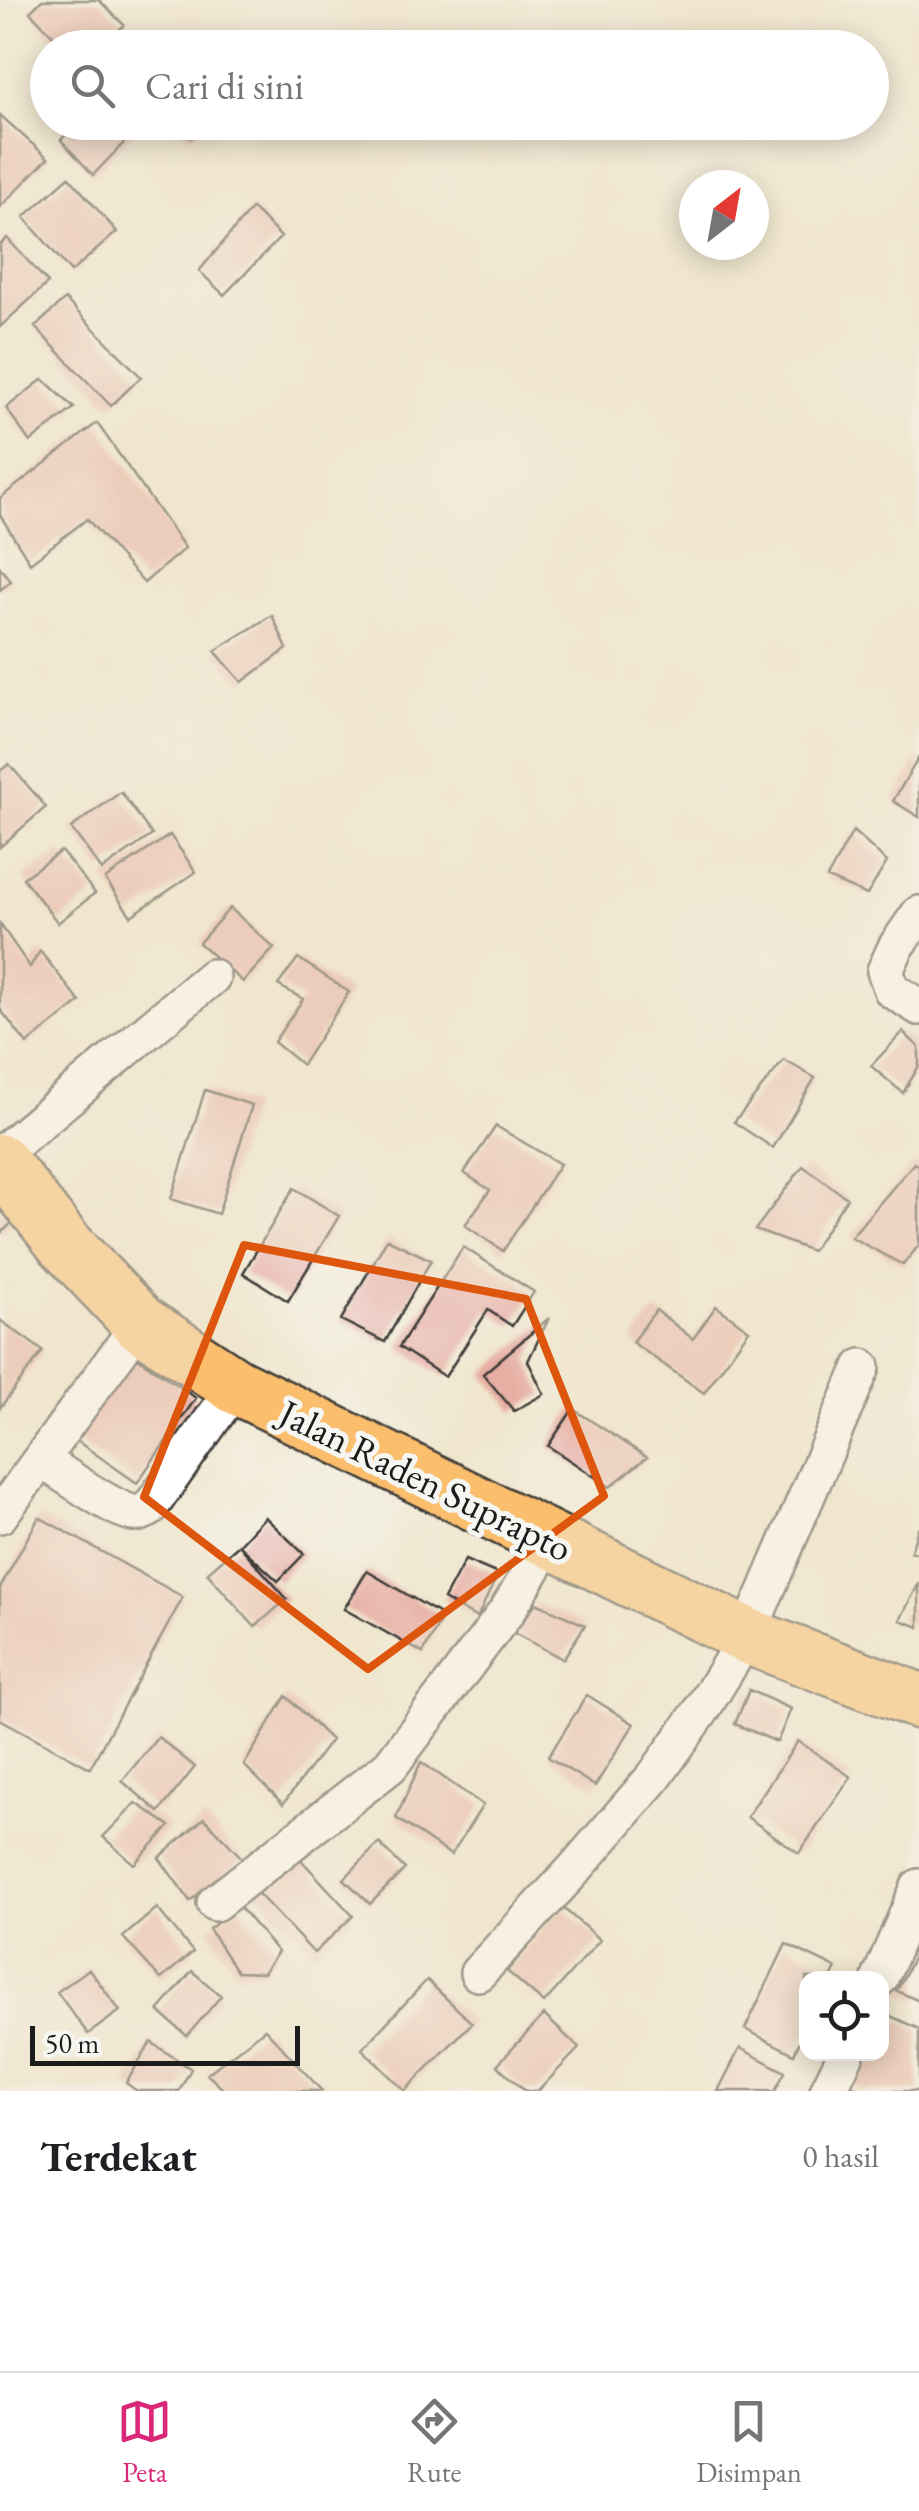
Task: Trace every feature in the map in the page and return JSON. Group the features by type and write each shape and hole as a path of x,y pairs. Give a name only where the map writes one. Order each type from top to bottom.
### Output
{"highway":[{"name":"Jalan Raden Suprapto","path":"0,1158 62,1242 140,1323 236,1386 748,1636 919,1701"}],"street":[{"path":"919,914 885,971 892,990 919,1007"},
{"path":"0,1158 212,976"},
{"path":"0,1514 140,1323"},
{"path":"478,1973 654,1777 748,1636 862,1367"},
{"path":"41,1460 120,1508 135,1514 143,1512 149,1509 236,1386"},
{"path":"215,1904 390,1766 507,1611 549,1542"},
{"path":"883,1971 919,1886"},
{"path":"828,2091 843,2061"}],"highlighted area":[{"path":"244,1245 526,1299 604,1496 368,1669 144,1497"}],"building":[{"path":"42,0 99,0 124,25 119,30 48,30 30,12"},
{"path":"0,115 48,158 0,207"},
{"path":"61,140 127,140 93,175"},
{"path":"69,177 117,232 71,272 24,217"},
{"path":"252,208 281,237 224,295 199,271"},
{"path":"7,238 48,283 0,327 0,245"},
{"path":"65,299 141,377 111,406 35,327"},
{"path":"43,379 74,408 30,442 6,408"},
{"path":"97,423 185,548 144,583 87,519 30,563 0,515 0,498"},
{"path":"0,567 11,581 0,590"},
{"path":"272,615 287,649 242,682 215,651"},
{"path":"919,757 919,817 893,801"},
{"path":"9,764 46,807 0,847 0,771"},
{"path":"121,792 152,835 102,870 71,828"},
{"path":"853,831 887,862 867,895 827,878"},
{"path":"170,835 196,872 131,916 105,879"},
{"path":"61,851 95,893 58,923 23,878"},
{"path":"230,908 274,948 243,982 199,943"},
{"path":"0,924 30,967 40,951 80,1002 27,1044 0,1009"},
{"path":"298,958 349,992 302,1065 274,1042 303,999 278,985"},
{"path":"903,1032 919,1047 919,1066 903,1093 871,1066"},
{"path":"784,1060 815,1078 773,1148 734,1122"},
{"path":"205,1090 252,1105 218,1214 171,1199"},
{"path":"496,1126 560,1164 503,1251 465,1225 490,1190 464,1173"},
{"path":"914,1163 919,1166 919,1245 903,1265 851,1237"},
{"path":"803,1166 847,1198 812,1251 755,1230"},
{"path":"294,1188 339,1216 288,1301 243,1273"},
{"path":"0,1209 12,1223 0,1234"},
{"path":"387,1239 431,1260 385,1342 341,1320"},
{"path":"463,1247 534,1292 512,1326 488,1310 445,1377 399,1347"},
{"path":"716,1306 749,1330 704,1393 632,1342 656,1310 693,1339"},
{"path":"549,1318 528,1361 544,1394 514,1411 483,1374"},
{"path":"0,1320 43,1351 0,1408"},
{"path":"126,1350 196,1398 137,1483 67,1434"},
{"path":"573,1409 647,1457 610,1487 548,1446"},
{"path":"39,1517 183,1597 90,1768 0,1719 0,1588"},
{"path":"265,1517 304,1554 278,1581 239,1545"},
{"path":"919,1528 919,1553 911,1552"},
{"path":"239,1545 287,1599 255,1627 207,1573"},
{"path":"465,1560 498,1574 477,1618 444,1599"},
{"path":"367,1571 443,1616 423,1653 344,1609"},
{"path":"919,1583 919,1627 900,1620"},
{"path":"536,1603 585,1625 563,1659 514,1633"},
{"path":"749,1690 791,1709 777,1742 735,1724"},
{"path":"587,1695 634,1724 595,1786 548,1757"},
{"path":"286,1696 331,1740 283,1804 244,1765"},
{"path":"158,1737 195,1767 159,1812 122,1781"},
{"path":"798,1741 851,1777 799,1853 747,1817"},
{"path":"421,1762 483,1805 451,1855 396,1818"},
{"path":"136,1803 170,1826 134,1864 103,1837"},
{"path":"204,1818 243,1859 190,1901 159,1858"},
{"path":"379,1843 405,1869 370,1904 344,1879"},
{"path":"291,1849 353,1916 314,1953 251,1886"},
{"path":"239,1906 278,1952 263,1973 237,1972 209,1929"},
{"path":"562,1907 600,1940 544,2003 507,1971"},
{"path":"157,1908 193,1952 161,1979 123,1937"},
{"path":"786,1944 836,1968 799,1971 799,2043 794,2054 745,2029"},
{"path":"919,1946 919,2001 897,1991"},
{"path":"89,1969 120,2011 88,2034 57,1992"},
{"path":"192,1971 221,1996 187,2036 158,2011"},
{"path":"427,1980 472,2023 405,2091 362,2049"},
{"path":"544,2015 579,2048 538,2091 525,2091 497,2065"},
{"path":"889,2015 919,2029 919,2091 864,2091 850,2085 862,2061 889,2061"},
{"path":"265,2029 322,2091 225,2091 207,2074"},
{"path":"151,2042 191,2069 179,2091 137,2091 126,2083"},
{"path":"740,2048 785,2072 775,2091 718,2091"}]}
